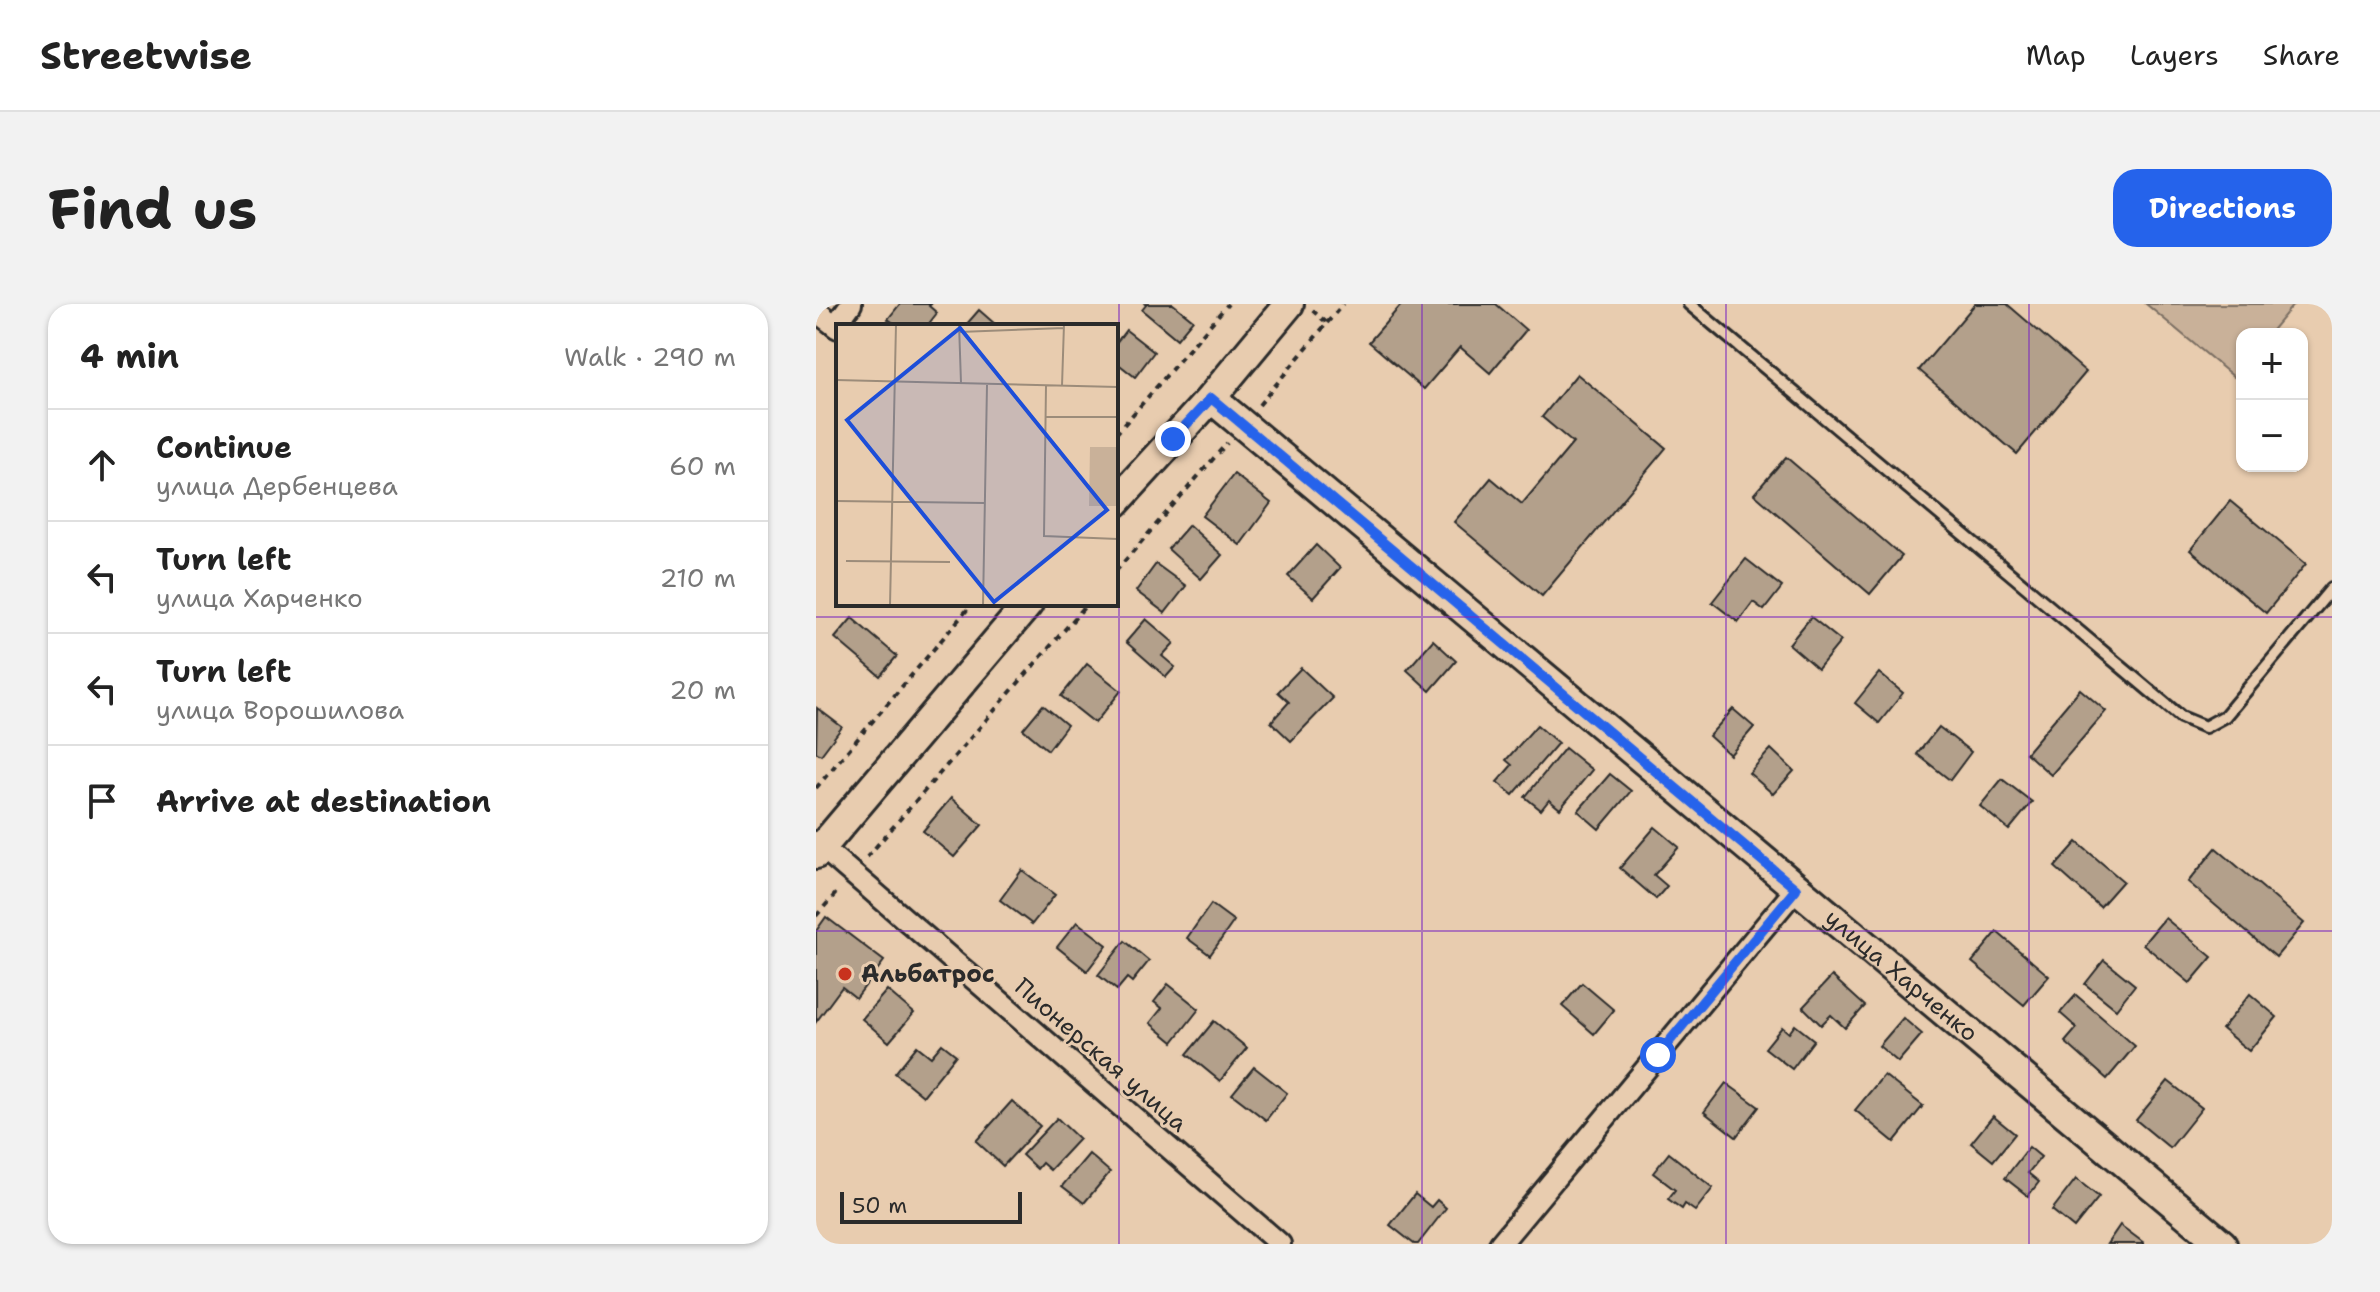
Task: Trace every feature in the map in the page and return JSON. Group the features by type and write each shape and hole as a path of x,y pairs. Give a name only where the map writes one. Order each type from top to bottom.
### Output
{"street":[{"path":"838,324 851,304"},
{"path":"1118,500 1211,398 1289,304"},
{"path":"816,311 836,327"},
{"name":"улица Харченко","path":"1211,398 2222,1244"},
{"path":"818,847 1026,606"},
{"name":"Пионерская улица","path":"818,847 852,873 1280,1244"},
{"path":"1500,1244 1796,889"}],"lane":[{"path":"1689,304 2181,717 2205,727 2225,716 2332,588"}],"path":[{"path":"1118,432 1228,304"},
{"path":"1327,323 1343,304"},
{"path":"816,788 970,606"},
{"path":"816,916 1085,606"}],"shaded area":[{"path":"2146,304 2294,304 2274,328 2236,328 2234,377"}],"building":[{"path":"900,304 931,304 929,306 937,313 929,324 895,324 888,319"},
{"path":"1145,304 1173,304 1193,320 1177,339 1142,310"},
{"path":"1402,304 1496,304 1526,330 1490,373 1460,347 1424,389 1369,342"},
{"path":"1975,304 2007,304 2086,372 2017,454 1919,370"},
{"path":"979,310 995,324 967,324"},
{"path":"1126,330 1154,352 1135,377 1118,364 1118,340"},
{"path":"1577,374 1666,448 1542,596 1454,522 1491,478 1522,504 1573,443 1542,417"},
{"path":"1786,457 1902,556 1870,594 1754,494"},
{"path":"1234,474 1271,503 1240,545 1202,516"},
{"path":"2230,501 2306,564 2266,613 2190,550"},
{"path":"1189,525 1222,555 1201,579 1168,549"},
{"path":"1316,545 1340,568 1313,598 1288,576"},
{"path":"1746,559 1782,587 1764,610 1753,602 1738,622 1712,602"},
{"path":"1156,564 1186,586 1165,613 1136,591"},
{"path":"1811,617 1841,641 1818,669 1789,644"},
{"path":"852,618 897,656 880,676 835,638"},
{"path":"1146,619 1174,643 1162,656 1175,667 1166,677 1126,642"},
{"path":"1433,640 1456,661 1430,691 1407,670"},
{"path":"1087,664 1121,691 1095,723 1061,696"},
{"path":"1301,668 1333,698 1291,741 1271,722 1289,702 1278,692"},
{"path":"1879,673 1903,693 1879,723 1855,703"},
{"path":"2080,689 2106,711 2051,775 2026,753"},
{"path":"1043,705 1067,725 1048,750 1023,729"},
{"path":"817,708 842,727 821,755 816,752"},
{"path":"1733,709 1754,727 1730,755 1709,736"},
{"path":"1537,725 1558,743 1513,795 1497,782 1512,765 1506,760"},
{"path":"1939,727 1971,752 1950,780 1917,754"},
{"path":"1565,748 1592,770 1560,809 1549,800 1541,810 1525,797"},
{"path":"1771,749 1794,771 1773,794 1749,773"},
{"path":"1610,774 1631,791 1599,829 1578,811"},
{"path":"2002,779 2032,802 2009,830 1980,806"},
{"path":"951,798 982,825 954,857 923,831"},
{"path":"1655,827 1679,847 1654,875 1667,886 1656,899 1620,868"},
{"path":"2077,842 2123,881 2100,907 2055,867"},
{"path":"2216,848 2304,923 2276,957 2188,882"},
{"path":"1022,870 1055,895 1032,924 1000,900"},
{"path":"1211,904 1234,921 1210,955 1187,938"},
{"name":"Альбатрос","path":"826,917 884,961 856,998 842,987 816,1022 816,931"},
{"path":"2165,918 2212,957 2190,983 2143,944"},
{"path":"1077,922 1107,945 1087,971 1057,947"},
{"path":"1997,932 2049,976 2024,1005 1972,962"},
{"path":"1125,941 1149,961 1132,982 1127,978 1117,990 1098,975"},
{"path":"2104,960 2135,985 2116,1009 2085,984"},
{"path":"1832,976 1865,1006 1845,1028 1831,1015 1821,1025 1803,1007"},
{"path":"1582,983 1614,1010 1594,1034 1562,1006"},
{"path":"1168,984 1199,1009 1173,1042 1150,1023 1162,1008 1154,1002"},
{"path":"887,990 914,1013 889,1042 862,1019"},
{"path":"2250,994 2277,1017 2249,1051 2222,1029"},
{"path":"2076,995 2135,1046 2107,1079 2065,1042 2077,1028 2060,1013"},
{"path":"1903,1018 1922,1034 1898,1062 1879,1046"},
{"path":"1214,1021 1247,1048 1220,1081 1187,1054"},
{"path":"1795,1025 1814,1040 1792,1069 1765,1048 1782,1027 1789,1033"},
{"path":"942,1044 956,1055 923,1096 895,1073 917,1046 931,1057"},
{"path":"1254,1067 1287,1093 1266,1120 1232,1094"},
{"path":"1884,1075 1923,1106 1894,1142 1855,1110"},
{"path":"2168,1081 2202,1108 2170,1148 2136,1120"},
{"path":"1726,1083 1759,1107 1736,1137 1704,1112"},
{"path":"1012,1101 1040,1126 1003,1166 976,1141"},
{"path":"1993,1116 2015,1134 1993,1161 1971,1143"},
{"path":"1057,1118 1079,1139 1050,1170 1042,1163 1037,1169 1022,1155"},
{"path":"2029,1147 2041,1157 2028,1173 2039,1182 2028,1196 2005,1178"},
{"path":"1669,1153 1713,1188 1695,1211 1685,1204 1682,1209 1668,1199 1675,1190 1653,1173"},
{"path":"1089,1154 1110,1172 1084,1203 1062,1186"},
{"path":"2076,1179 2099,1197 2074,1228 2052,1210"},
{"path":"1415,1194 1431,1207 1437,1200 1446,1208 1418,1244 1390,1225"},
{"path":"2120,1225 2144,1243 2144,1244 2107,1244"}],"place":[{"name":"Альбатрос","path":"845,974"}],"route":[{"path":"1173,439 1211,398 1796,889 1658,1055"}]}
